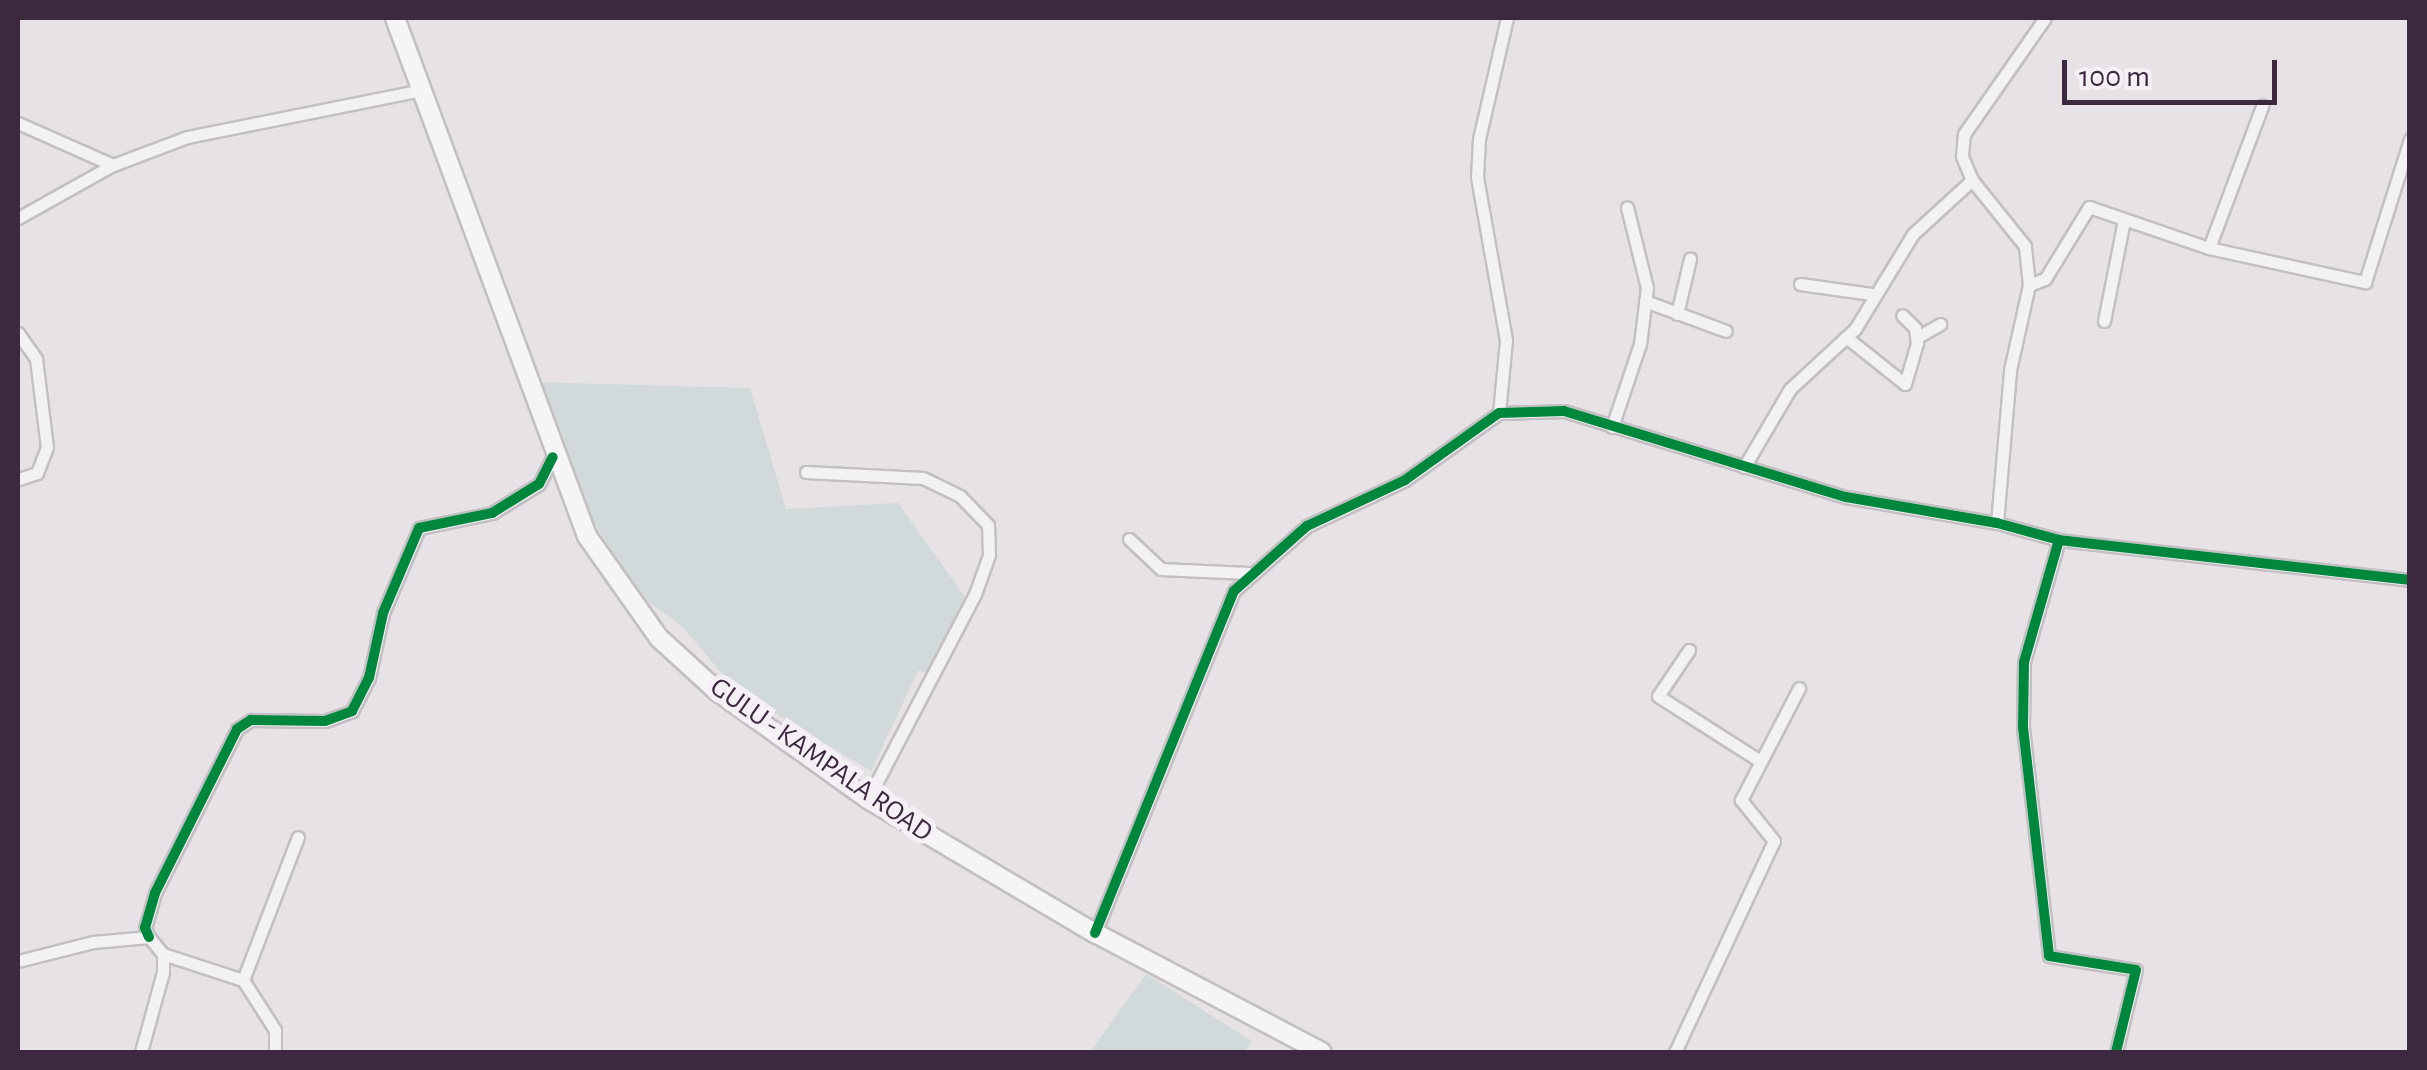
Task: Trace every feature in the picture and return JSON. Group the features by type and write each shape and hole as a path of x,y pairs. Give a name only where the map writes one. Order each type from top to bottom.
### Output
{"main road":[{"name":"GULU - KAMPALA ROAD","path":"395,18 418,91 587,536 659,638 717,691 868,799 1095,933 1322,1052"}],"street":[{"path":"1499,413 1506,340 1478,177 1479,139 1507,18"},
{"path":"1997,523 2010,370 2029,286 2025,246 1972,180 1962,156 1964,134 2045,18"},
{"path":"18,218 112,165 225,125 418,91"},
{"path":"2209,248 2262,106"},
{"path":"18,124 112,165"},
{"path":"2029,286 2045,279 2090,207 2209,248 2366,282 2410,138"},
{"path":"1744,467 1790,388 1846,337 1913,234 1972,180"},
{"path":"1612,426 1640,344 1645,301 1628,207"},
{"path":"2104,322 2124,220"},
{"path":"1677,314 1690,259"},
{"path":"1800,284 1872,294"},
{"path":"1645,301 1726,332"},
{"path":"1846,337 1905,384 1916,338 1902,315"},
{"path":"1916,338 1940,324"},
{"path":"18,333 36,359 47,447 37,474 18,479"},
{"path":"1095,933 1234,591 1248,573 1307,526 1405,480 1499,413 1564,410 1846,497 1997,523 2059,540 2410,580"},
{"path":"275,1052 276,1030 243,980 162,954 145,928 155,893 241,724 266,718 325,720 352,711 370,678 383,613 419,528 492,513 539,484 554,457"},
{"path":"806,472 923,478 960,496 988,525 989,554 976,594 868,799"},
{"path":"1129,539 1161,569 1248,573"},
{"path":"2059,540 2024,662 2023,727 2049,957 2136,970 2116,1052"},
{"path":"1689,650 1658,696 1760,762"},
{"path":"1675,1052 1774,841 1740,802 1799,688"},
{"path":"243,980 298,837"},
{"path":"18,961 92,942 150,938"},
{"path":"141,1052 162,954"}],"shaded area":[{"path":"532,382 750,388 786,509 898,503 965,597 927,672 918,671 871,771 735,689 681,625 641,597 584,507"},
{"path":"1146,974 1252,1041 1244,1052 1090,1052"}],"cycle path":[{"path":"1095,933 1234,591 1307,526 1405,480 1499,413 1564,411 1846,497 1997,523 2059,540 2410,580"},
{"path":"149,937 145,928 155,893 237,729 251,720 325,721 352,711 369,678 383,613 419,528 492,513 539,484 553,457"},
{"path":"2059,540 2024,662 2023,727 2049,956 2136,970 2116,1052"}]}
